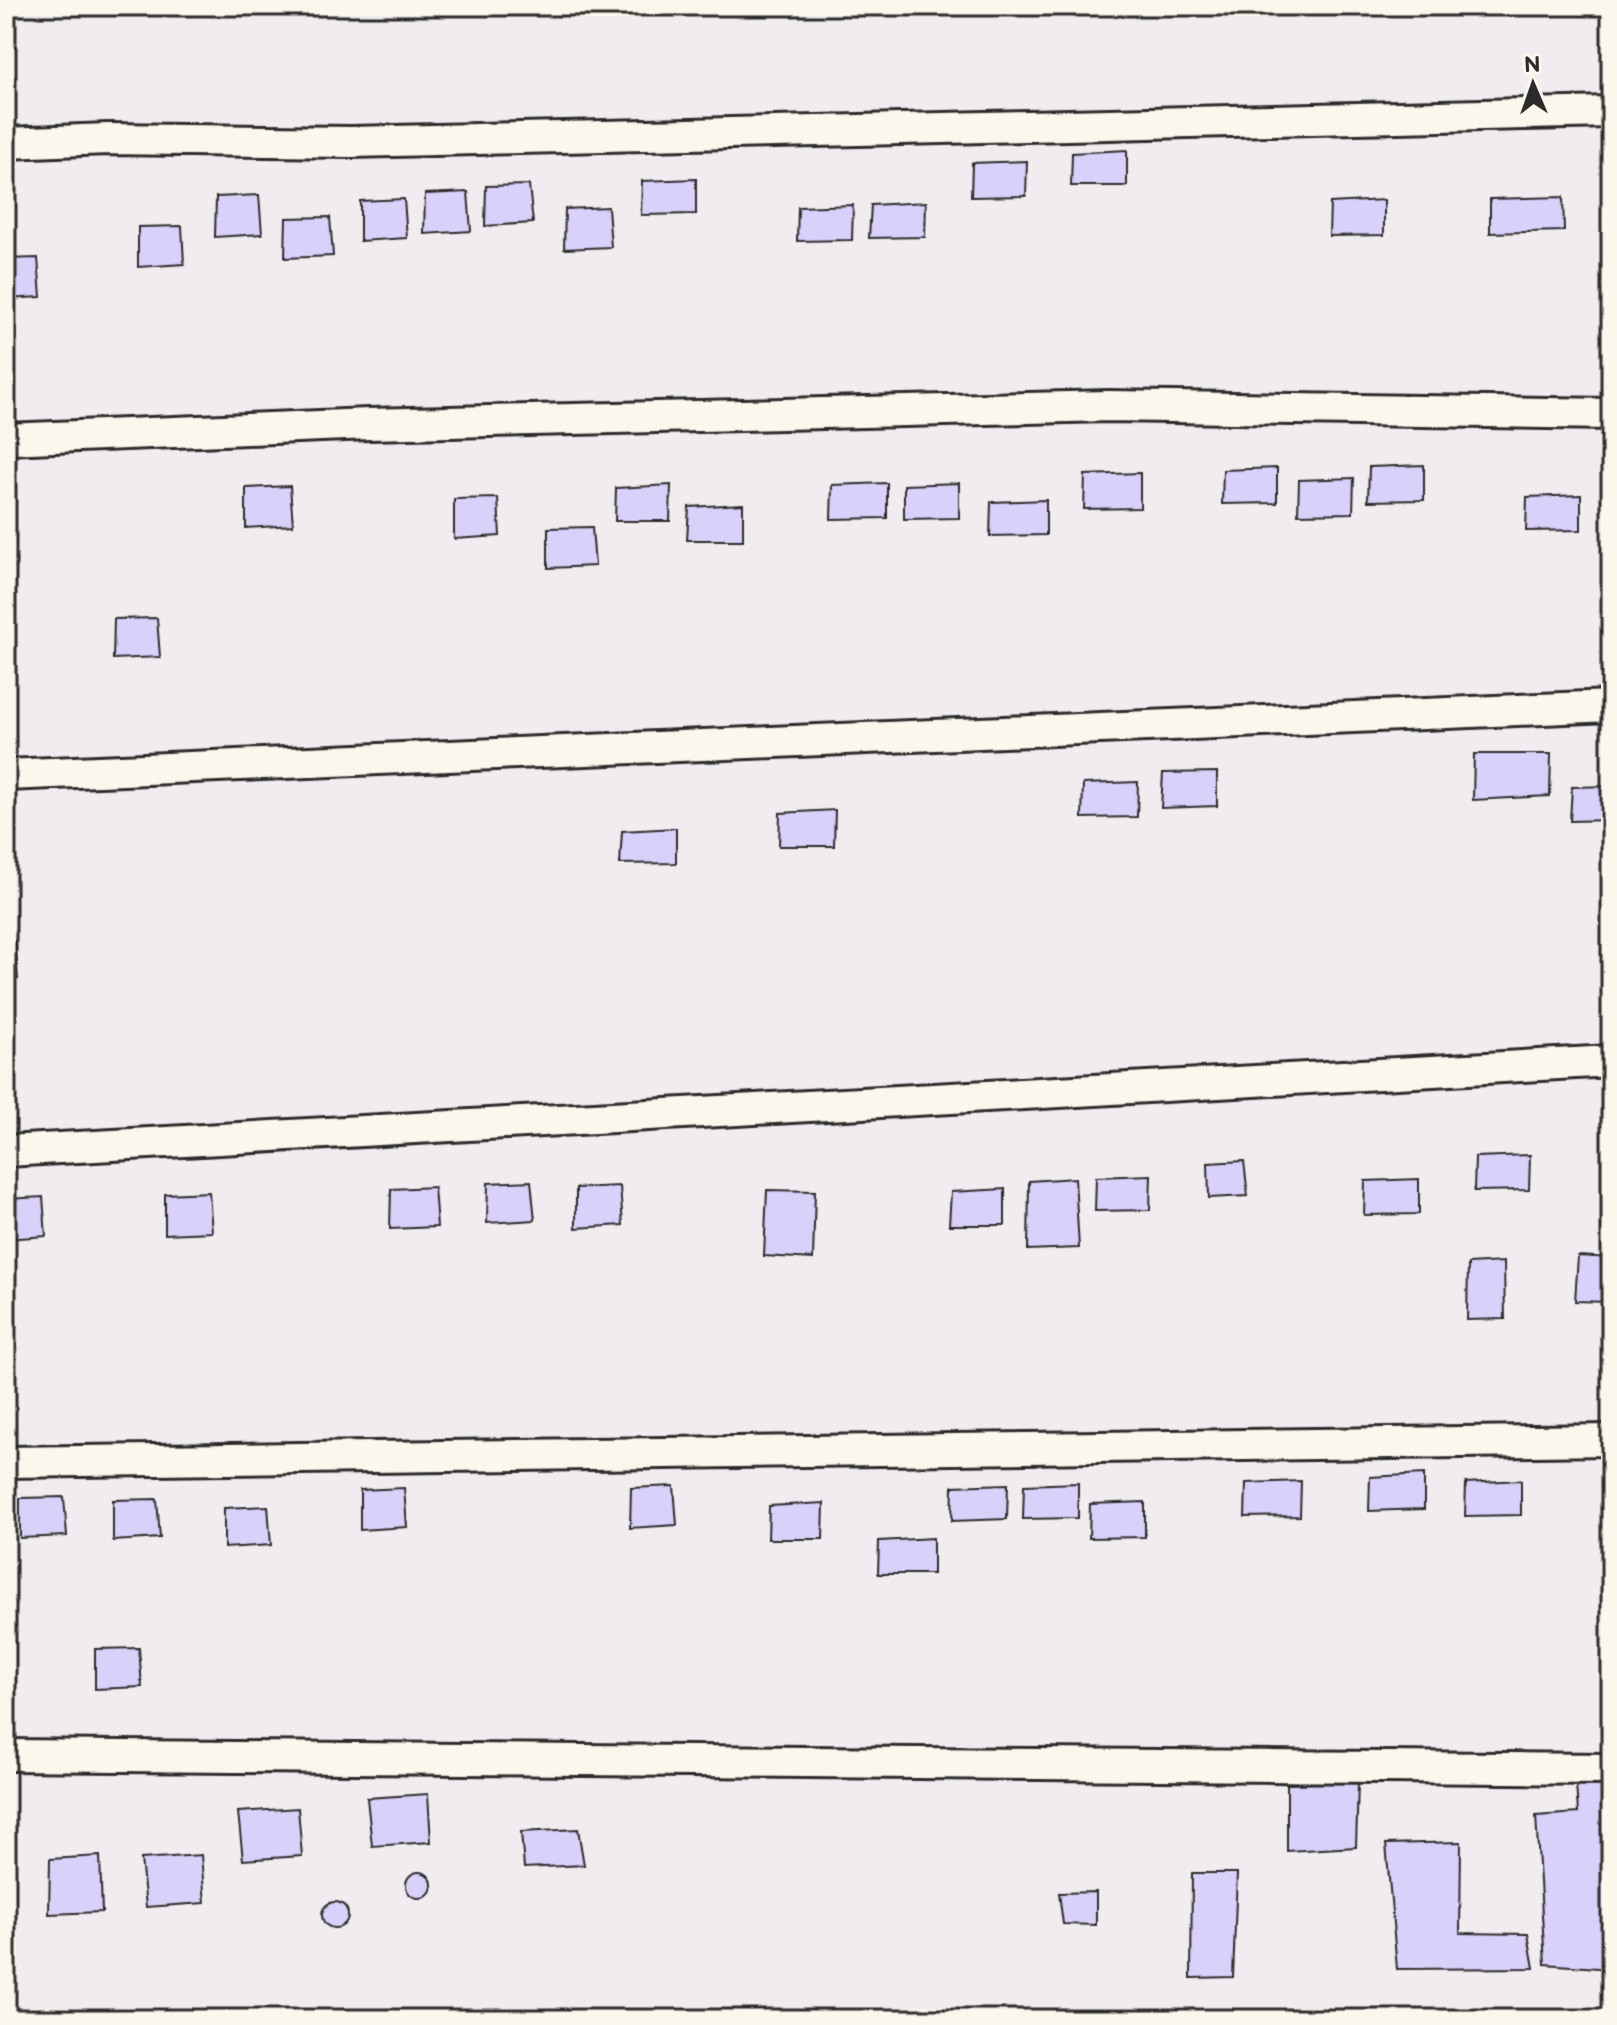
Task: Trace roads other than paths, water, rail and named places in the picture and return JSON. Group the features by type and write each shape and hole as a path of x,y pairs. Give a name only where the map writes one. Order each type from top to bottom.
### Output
{"street":[{"path":"6,143 108,139 365,142 1611,112"},
{"path":"6,439 369,424 1109,406 1611,414"},
{"path":"6,775 1611,706"},
{"path":"6,1151 1611,1061"},
{"path":"6,1462 1611,1440"},
{"path":"6,1755 1611,1769"}]}
